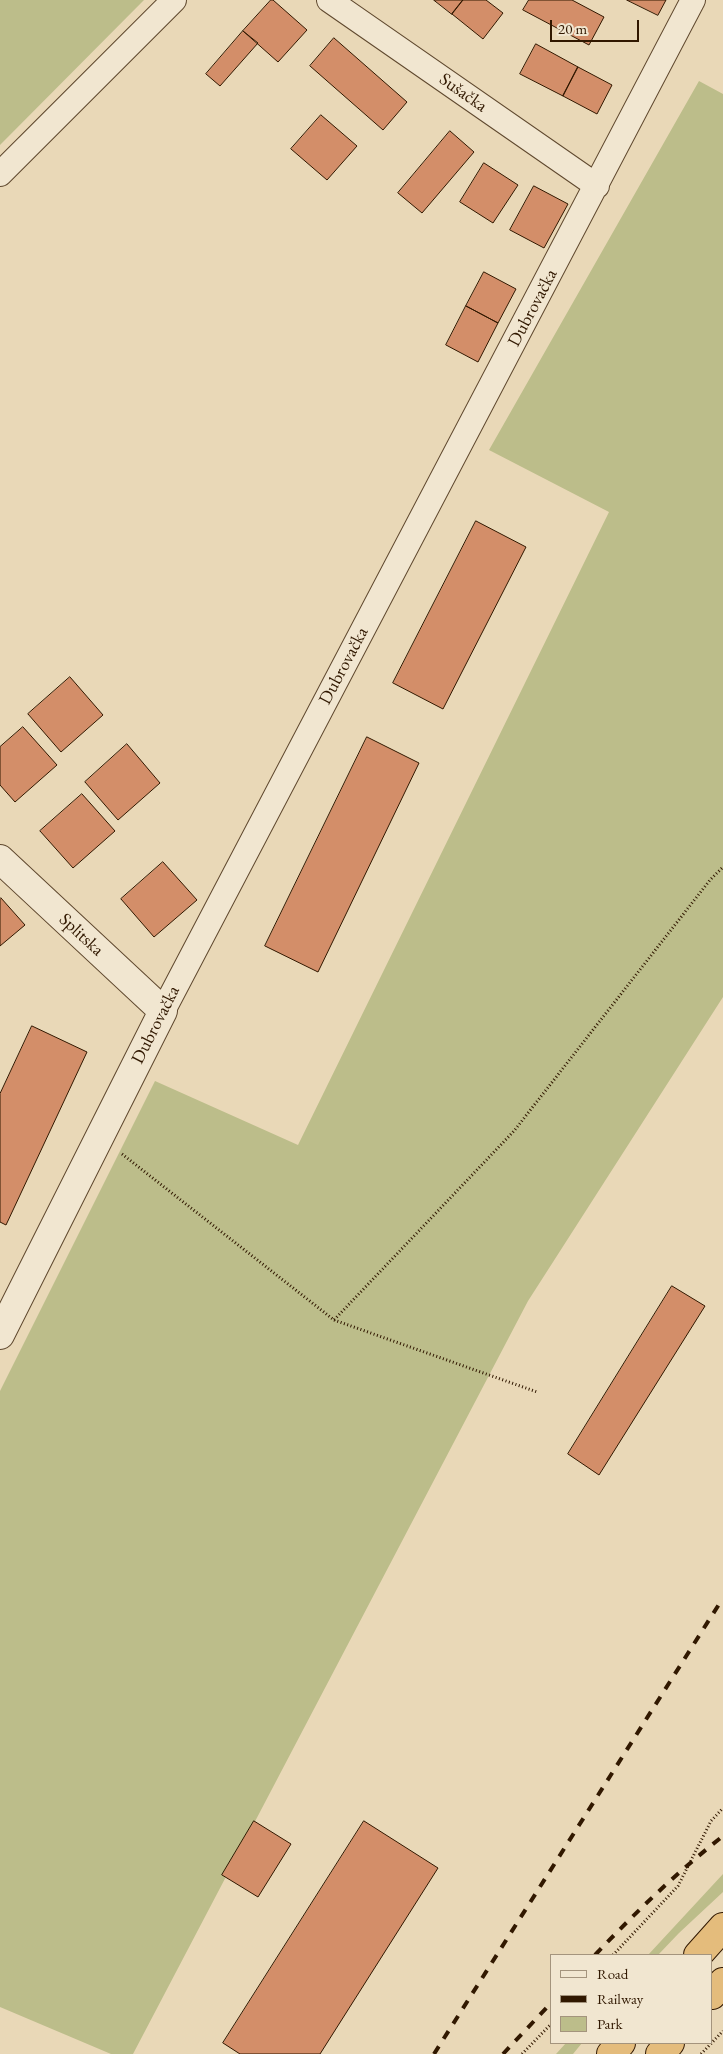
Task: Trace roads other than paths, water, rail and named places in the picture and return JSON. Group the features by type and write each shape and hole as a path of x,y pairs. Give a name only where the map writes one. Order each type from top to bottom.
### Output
{"highway":[{"path":"699,1954 723,1927"},
{"path":"713,1994 723,1982"},
{"path":"611,2054 620,2044"},
{"path":"660,2054 669,2044"}],"street":[{"path":"0,174 174,0"},
{"name":"Sušačka","path":"329,0 597,186"},
{"name":"Dubrovačka","path":"0,1335 163,1010 693,0"},
{"name":"Splitska","path":"0,859 163,1010"}],"railway":[{"path":"434,2054 723,1598"},
{"path":"596,1954 657,1893 723,1836"},
{"path":"503,2054 550,2004"}]}
